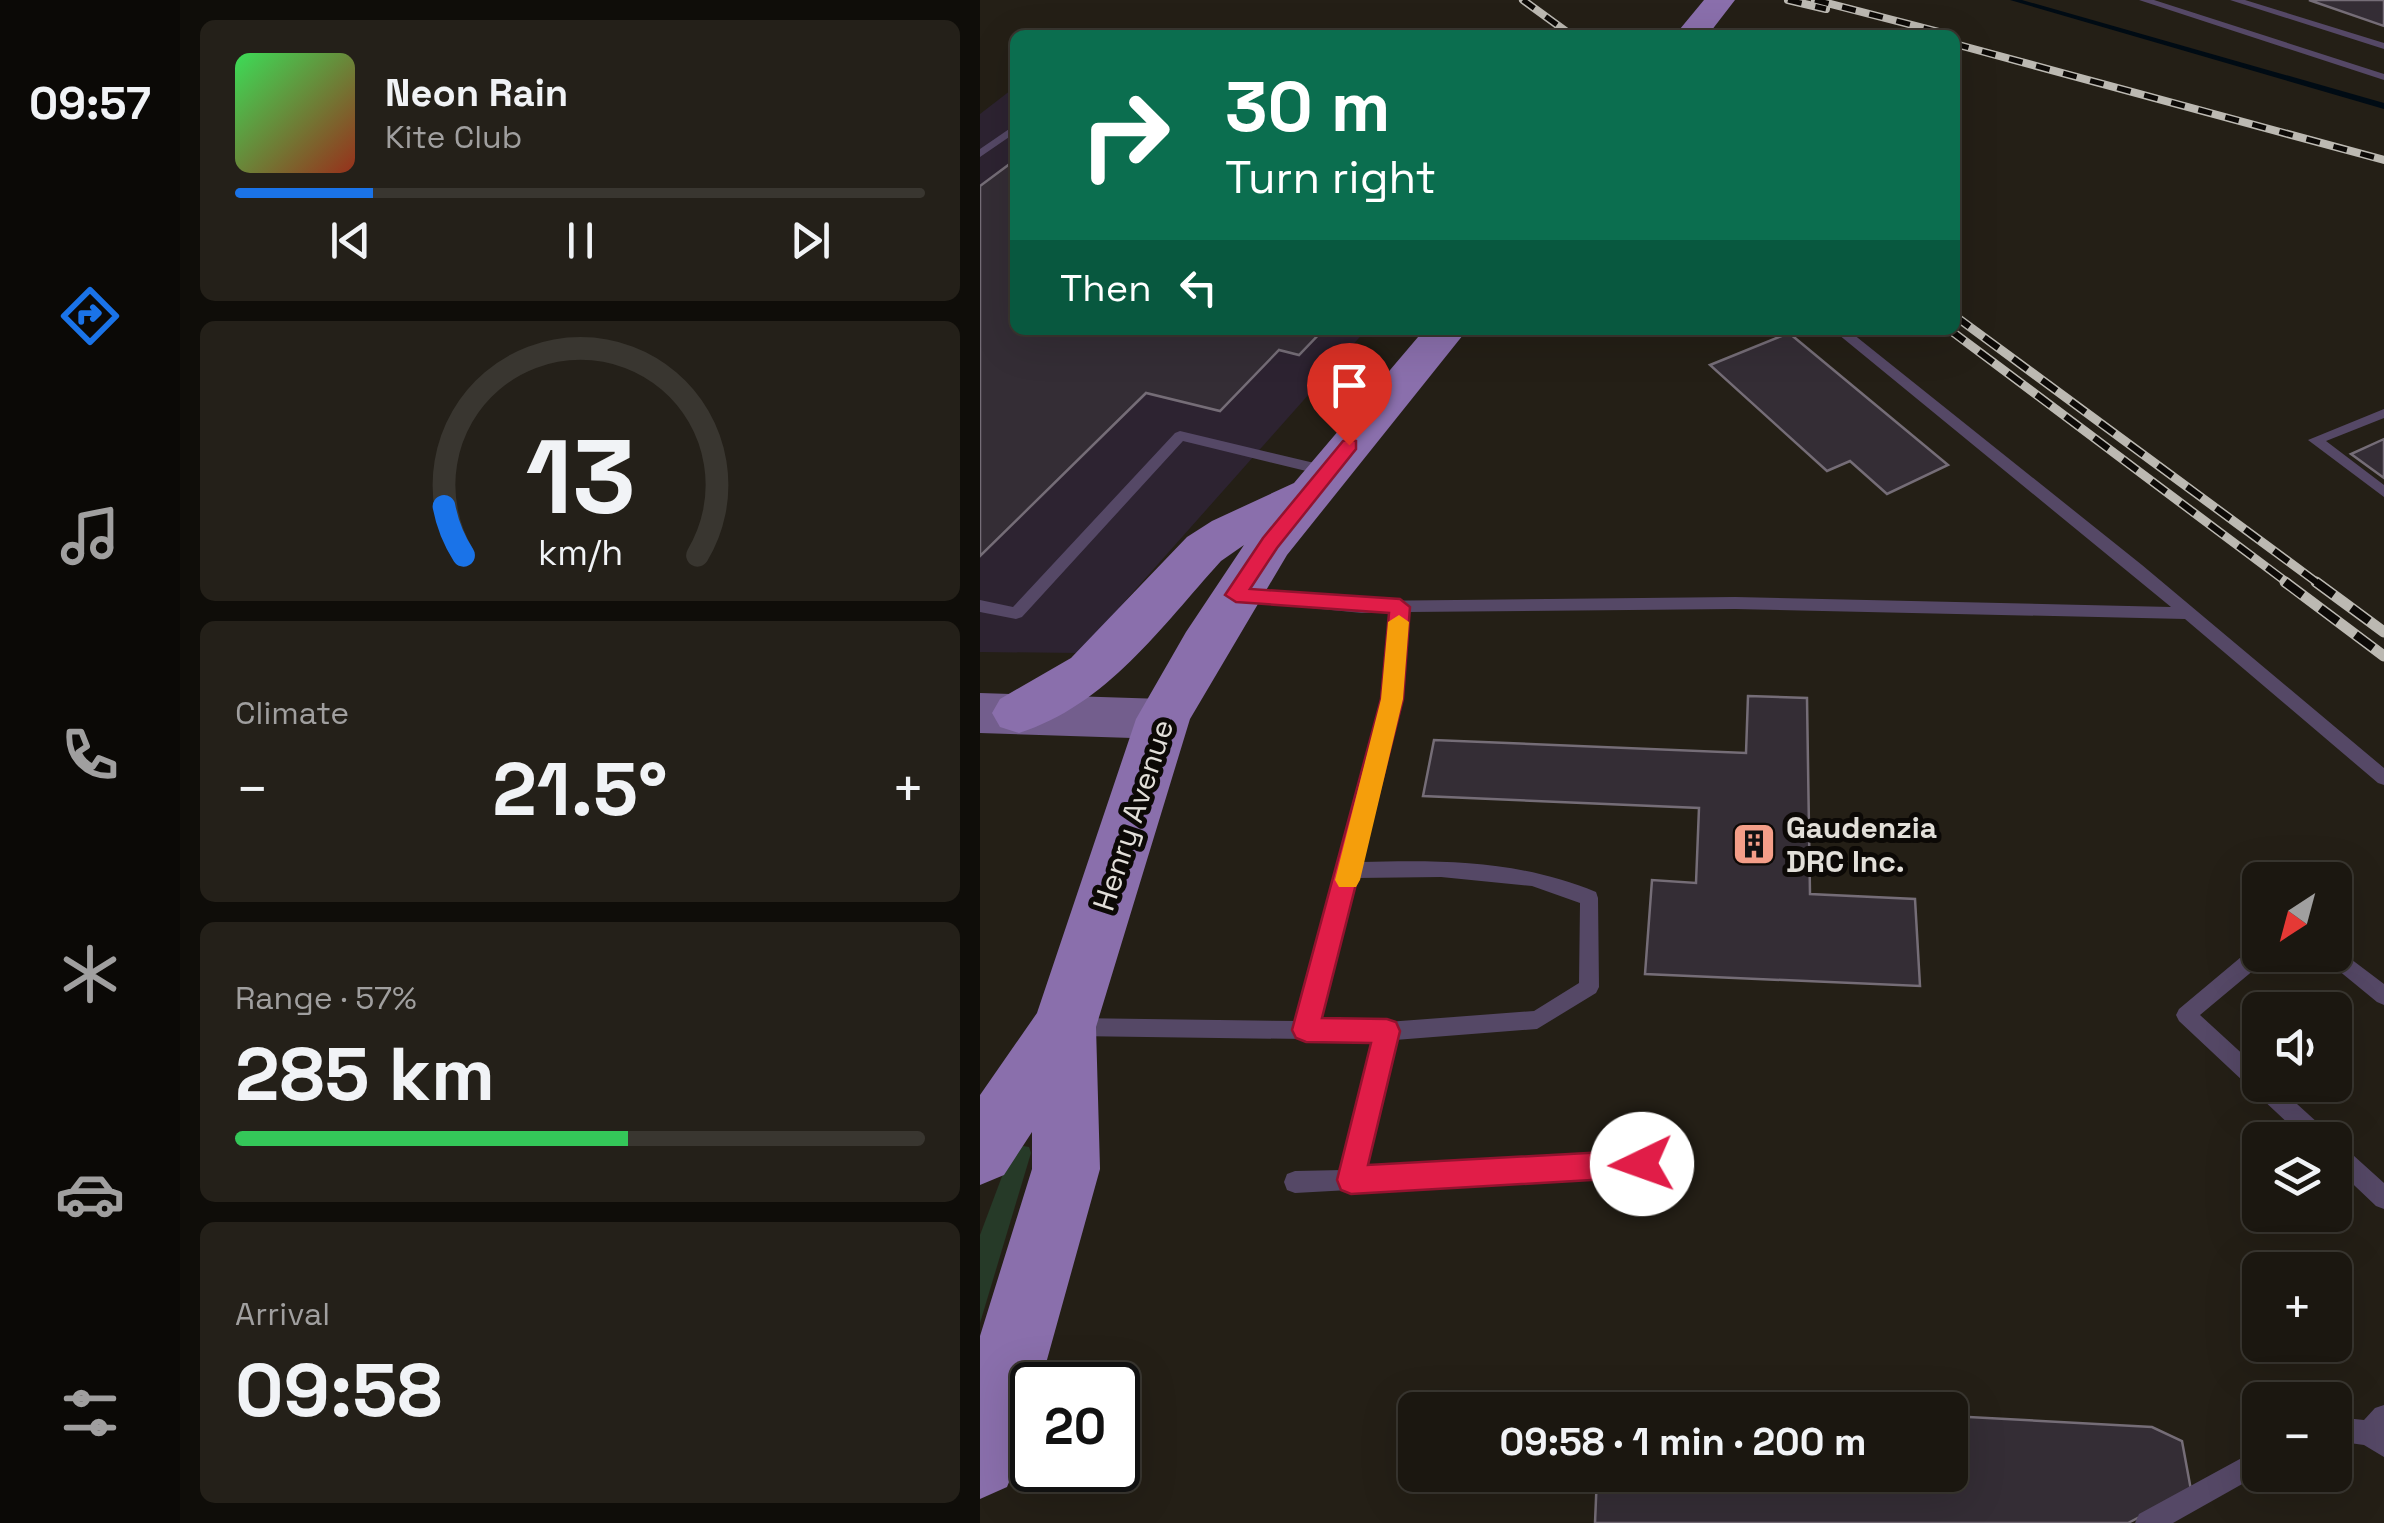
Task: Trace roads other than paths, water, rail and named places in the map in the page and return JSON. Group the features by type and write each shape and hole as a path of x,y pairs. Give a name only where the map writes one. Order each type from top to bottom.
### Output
{"main road":[{"path":"1695,30 1720,0"},
{"name":"Henry Avenue","path":"980,1152 1064,1027 1162,719 1236,595 1319,481 1442,335"},
{"path":"999,713 1060,693 1089,672 1204,549 1319,481"},
{"path":"999,713 1162,719"},
{"name":"Henry Avenue","path":"980,1460 1066,1168 1064,1027"}],"lane":[{"path":"2144,0 2384,78"},
{"path":"2236,0 2384,46"},
{"path":"980,154 1010,132"},
{"path":"1846,335 2384,778"},
{"path":"2384,413 2315,440 2384,492"},
{"path":"980,606 1016,614 1180,436 1319,481"},
{"path":"1236,595 1400,607 1734,603 2188,613"},
{"path":"1306,1030 1392,699 1400,607"},
{"path":"1064,1027 1387,1031 1537,1020 1588,988 1588,898 1563,885 1472,869 1350,870"},
{"path":"2242,968 2186,1016 2242,1067"},
{"path":"2352,970 2384,996"},
{"path":"1351,1180 1387,1031"},
{"path":"2280,1102 2301,1122"},
{"path":"1295,1182 1642,1164"},
{"path":"2352,1169 2384,1198"},
{"path":"2352,1430 2379,1432"},
{"path":"2148,1523 2242,1470"}],"waterway":[{"path":"2014,0 2384,106"}],"railway":[{"path":"1523,0 1564,30"},
{"path":"1788,0 1826,9"},
{"path":"1815,0 1932,30"},
{"path":"1960,45 2384,160"},
{"path":"1960,320 2319,584"},
{"path":"1957,335 2289,584"},
{"path":"2285,582 2384,656"},
{"path":"2316,582 2384,632"}],"place":[{"name":"Gaudenzia DRC Inc.","path":"1754,844"}]}
